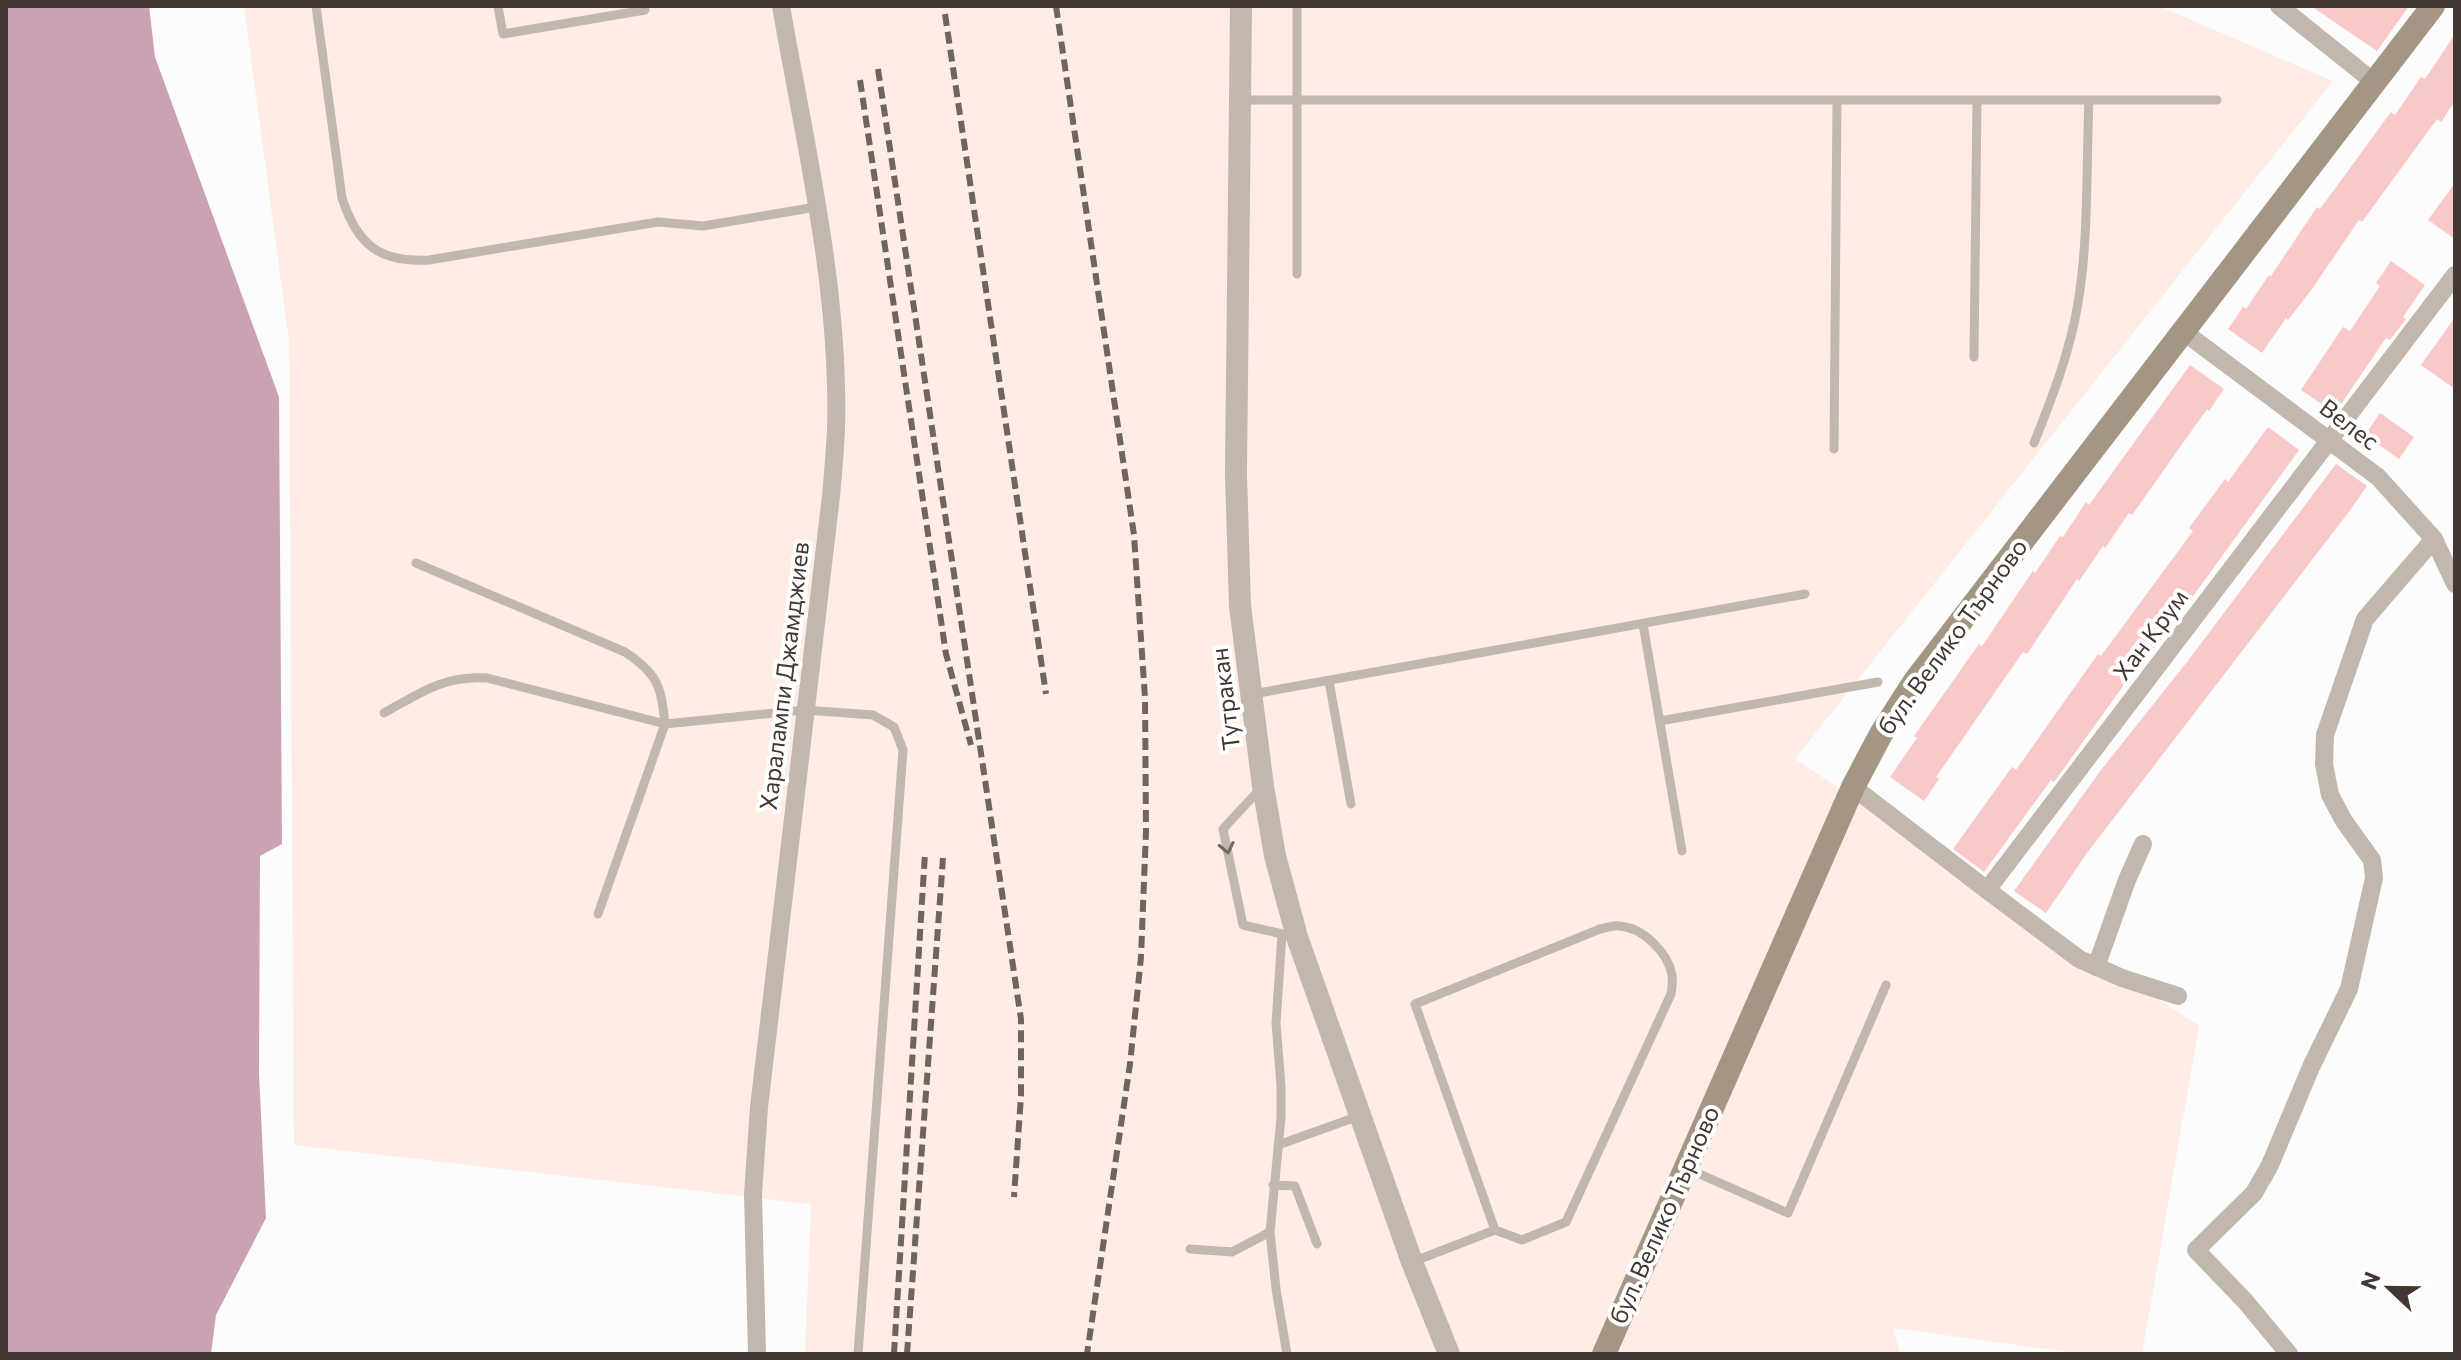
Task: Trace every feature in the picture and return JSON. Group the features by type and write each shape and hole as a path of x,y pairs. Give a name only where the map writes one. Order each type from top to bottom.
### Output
{"main road":[{"name":"бул. Велико Търново","path":"2406,38 2424,6"},
{"name":"бул. Велико Търново","path":"1604,1354 1853,787 1881,734 1915,681 2433,6"}],"street":[{"name":"Харалампи Джамджиев","path":"757,1354 753,1194 759,1107 831,496 836,428 825,260 781,6"},
{"name":"Тутракан","path":"1241,6 1236,474 1240,606 1263,786 1289,936 1449,1354"},
{"path":"2279,6 2374,82"},
{"name":"Хан Крум","path":"1987,890 2455,275"},
{"name":"Велес","path":"2184,332 2378,477 2434,539 2455,584"},
{"path":"2289,1354 2245,1301 2196,1250 2254,1193 2349,989 2374,878 2372,860 2330,795 2324,764 2325,735 2365,619 2434,539"},
{"path":"1853,787 2079,959 2178,996"},
{"path":"2096,967 2143,844"}],"lane":[{"path":"316,6 342,198 349,220 362,240 382,253 406,261 429,260 658,222 703,226 816,207"},
{"path":"498,6 503,34 645,10 644,6"},
{"path":"1297,6 1297,274"},
{"path":"1240,100 2217,100"},
{"path":"2034,443 2067,350 2078,303 2084,244 2089,100"},
{"path":"1834,449 1837,101"},
{"path":"1974,357 1977,101"},
{"path":"416,563 625,652 645,666 661,687 665,724 598,914"},
{"path":"1252,694 1805,594"},
{"path":"1643,624 1682,851"},
{"path":"384,713 444,681 464,676 487,678 665,724 805,710 873,715 894,727 903,750 858,1354"},
{"path":"1329,681 1351,804"},
{"path":"1660,721 1878,682"},
{"path":"1263,786 1223,829 1243,925 1289,936 1277,992 1281,1086 1270,1232 1287,1354"},
{"path":"1412,1262 1495,1230 1522,1240 1566,1222 1671,994 1672,975 1666,960 1655,944 1637,931 1619,926 1600,929 1415,1004 1495,1230"},
{"path":"1686,1168 1788,1213 1886,985"},
{"path":"1278,1145 1359,1116"},
{"path":"1273,1185 1295,1186 1317,1244"},
{"path":"1190,1249 1232,1252 1270,1232"}],"shaded area":[{"path":"6,6 149,6 155,57 279,397 282,844 260,856 259,1074 266,1218 216,1315 211,1354 6,1354"},
{"path":"244,6 2159,6 2333,81 1795,759 2199,1026 2142,1354 2084,1354 1893,1328 1900,1354 805,1354 811,1204 294,1145 289,341"}],"building":[{"path":"2311,6 2409,6 2377,51"},
{"path":"2455,34 2455,101 2441,122 2437,119 2362,222 2359,220 2312,289 2288,320 2286,318 2262,353 2228,329 2271,276 2317,207 2320,209 2391,112 2395,115 2421,77 2425,79"},
{"path":"2455,183 2455,239 2428,220"},
{"path":"2391,261 2425,285 2403,317 2406,319 2390,340 2386,338 2335,413 2301,390 2343,327 2350,331 2380,286 2376,283"},
{"path":"2455,317 2455,389 2421,365"},
{"path":"2190,365 2224,389 2132,515 2129,513 2079,581 2077,579 2027,654 2023,652 1936,777 1939,779 1924,801 1890,777 1917,738 1914,736 1979,644 1982,646 2033,571 2035,573 2060,536 2063,537 2086,502 2089,505"},
{"path":"2380,413 2414,437 2399,459 2365,435"},
{"path":"2268,427 2299,450 2136,673 2134,671 1984,872 1953,849 2012,767 2016,770 2098,654 2101,656 2193,531 2189,528 2225,479 2228,482"},
{"path":"2336,464 2367,486 2348,513 2087,853 2046,913 2014,891 2101,770 2187,662"}],"railway":[{"path":"1056,6 1134,535 1145,698 1146,831 1141,957 1130,1064 1087,1354"},
{"path":"945,14 1046,694"},
{"path":"878,69 1021,1019 1021,1096 1014,1197"},
{"path":"860,80 946,654 971,745"},
{"path":"894,1354 925,853"},
{"path":"907,1354 943,858"}]}
